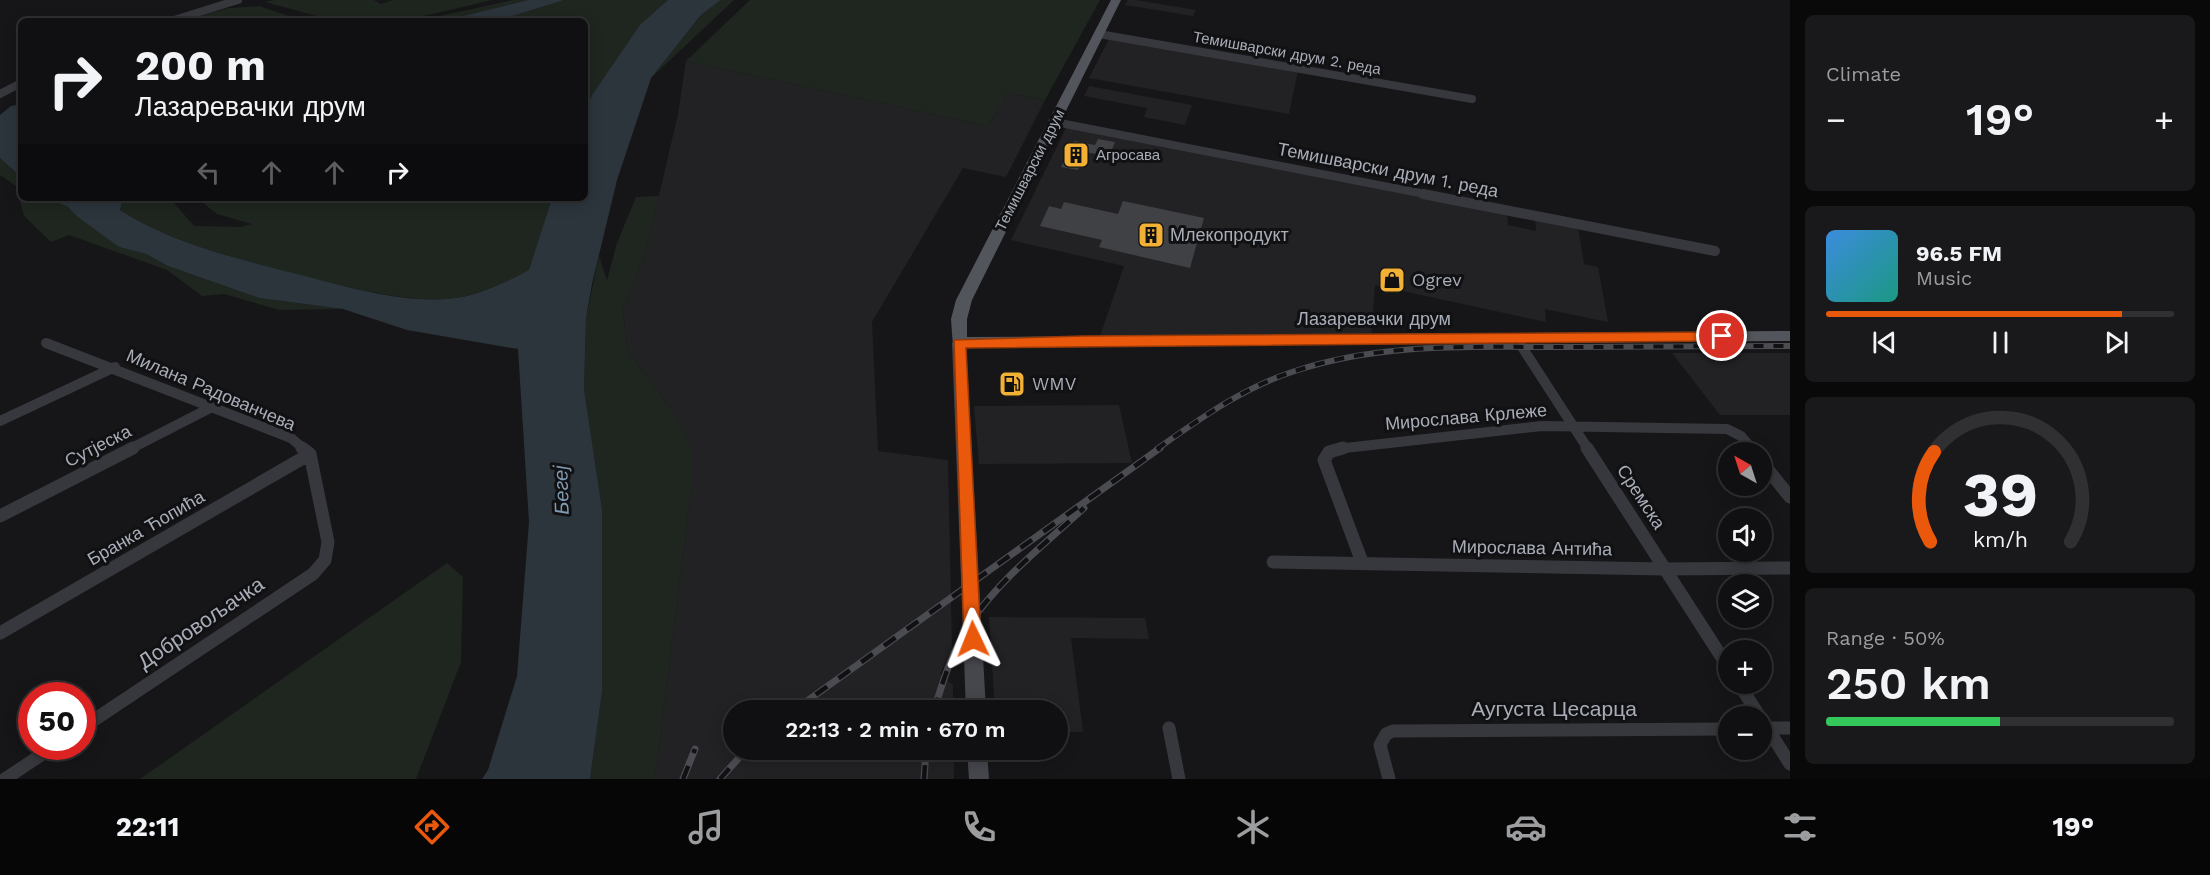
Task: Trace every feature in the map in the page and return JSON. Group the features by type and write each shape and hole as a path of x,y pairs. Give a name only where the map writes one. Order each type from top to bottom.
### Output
{"main road":[{"name":"Темишварски друм","path":"959,344 959,319 964,300 1116,0"},
{"name":"Лазаревачки друм","path":"959,344 1092,340 1790,336"},
{"path":"959,344 975,700"},
{"path":"978,760 979,779"}],"street":[{"path":"181,18 238,0"},
{"name":"Темишварски друм 2. реда","path":"1099,34 1472,99"},
{"path":"0,94 18,85"},
{"path":"0,94 18,93"},
{"name":"Темишварски друм 1. реда","path":"1054,122 1715,251"},
{"name":"Милана Радованчева","path":"46,343 115,367 291,438 310,454 328,542"},
{"name":"Сремска","path":"1522,347 1718,651"},
{"path":"0,421 115,367"},
{"name":"Сутјеска","path":"0,516 212,407"},
{"name":"Мирослава Крлеже","path":"1362,562 1324,460 1329,452 1339,448 1504,428 1574,426 1727,429 1741,436 1746,442"},
{"name":"Бранка Ћопића","path":"0,633 310,454"},
{"path":"1772,475 1790,497"},
{"name":"Добровољачка","path":"96,719 313,574 325,560 328,542"},
{"name":"Мирослава Антића","path":"1273,562 1665,569 1790,568"},
{"path":"1772,725 1790,728"},
{"path":"1169,728 1179,779"},
{"name":"Аугуста Цесарца","path":"1389,779 1379,750 1382,736 1393,731 1718,729"},
{"path":"1772,738 1790,764"},
{"path":"6,779 34,760"}],"shaded area":[{"path":"273,0 374,0 381,4 393,0 492,0 411,18 326,18 265,2"},
{"path":"513,0 528,0 455,18 431,18"},
{"path":"564,0 668,0 640,26 592,95 588,105 588,18 507,18"},
{"path":"721,0 734,0 651,78 701,15"},
{"path":"750,0 1100,0 1045,100 1008,93 988,126 686,61"},
{"path":"1128,0 1196,10 1193,16 1125,5"},
{"path":"259,6 299,18 193,18 229,8"},
{"path":"1109,39 1298,71 1289,114 1089,78"},
{"path":"686,61 988,126 1008,93 1045,100 1006,177 963,168 872,322 878,451 948,460 952,649 940,674 953,685 953,700 723,700 723,760 954,760 954,779 655,779 691,491 668,405 627,350 623,310 645,255 678,114"},
{"path":"1089,86 1192,105 1185,125 1144,117 1147,108 1084,96"},
{"path":"1067,126 1507,212 1508,225 1536,231 1535,218 1578,227 1584,264 1598,267 1608,322 1545,309 1546,322 1375,285 1371,337 1100,336 1124,266 1011,240"},
{"path":"0,158 18,174 18,194 16,186 0,175"},
{"path":"659,196 645,255 623,310 627,350 668,405 691,446 691,491 655,779 590,779 602,692 602,509 584,389 586,318 599,256 607,280 617,243 636,197"},
{"path":"20,201 53,201 67,206 119,247 146,254 168,266 259,298 343,309 279,310 224,294 202,296 167,270 69,235 51,242 24,216"},
{"path":"120,201 173,201 194,226 241,227 252,224 217,214 201,201 551,201 529,271 490,289 448,299 411,298 357,289 209,250 141,222 120,210"},
{"path":"1672,353 1790,353 1790,415 1720,415"},
{"path":"1119,405 1132,463 979,464 974,406"},
{"path":"447,563 463,577 461,662 416,779 140,779"},
{"path":"989,617 1145,618 1149,639 1071,638 1083,732 1068,732 1068,700 994,700"}],"water":[{"path":"528,0 564,0 507,18 455,18"},
{"name":"Бегеј","path":"668,0 721,0 701,15 651,78 617,180 586,318 584,389 602,509 602,692 590,779 482,779 488,770 517,676 529,522 518,349 407,330 343,309 259,298 168,266 146,254 119,247 78,217 67,206 53,201 120,201 120,210 163,233 186,242 233,257 358,289 393,296 429,299 459,298 480,292 529,270 551,201 588,201 588,105 592,95 640,25"},
{"path":"18,105 18,174 0,158 0,115 11,106"}],"building":[{"name":"Агросава","path":"1098,139 1115,142 1109,157 1086,152 1078,170 1061,167 1074,141 1095,145"},
{"name":"Млекопродукт","path":"1123,201 1204,218 1190,268 1099,247 1102,240 1040,226 1049,206 1061,209 1064,202 1118,214"}],"railway":[{"path":"1157,449 1207,415 1258,386 1295,371 1359,355 1455,347 1790,346"},
{"path":"808,700 1160,448"},
{"path":"937,700 954,654 971,622 983,606 1010,576 1084,508"},
{"path":"683,779 695,749"},
{"path":"720,779 737,760"},
{"path":"924,779 925,760"}],"place":[{"name":"Агросава","path":"1076,155"},
{"name":"Млекопродукт","path":"1151,235"},
{"name":"Ogrev","path":"1392,280"},
{"name":"WMV","path":"1012,384"}],"route":[{"path":"973,639 959,344 1082,340 1722,336"}]}
